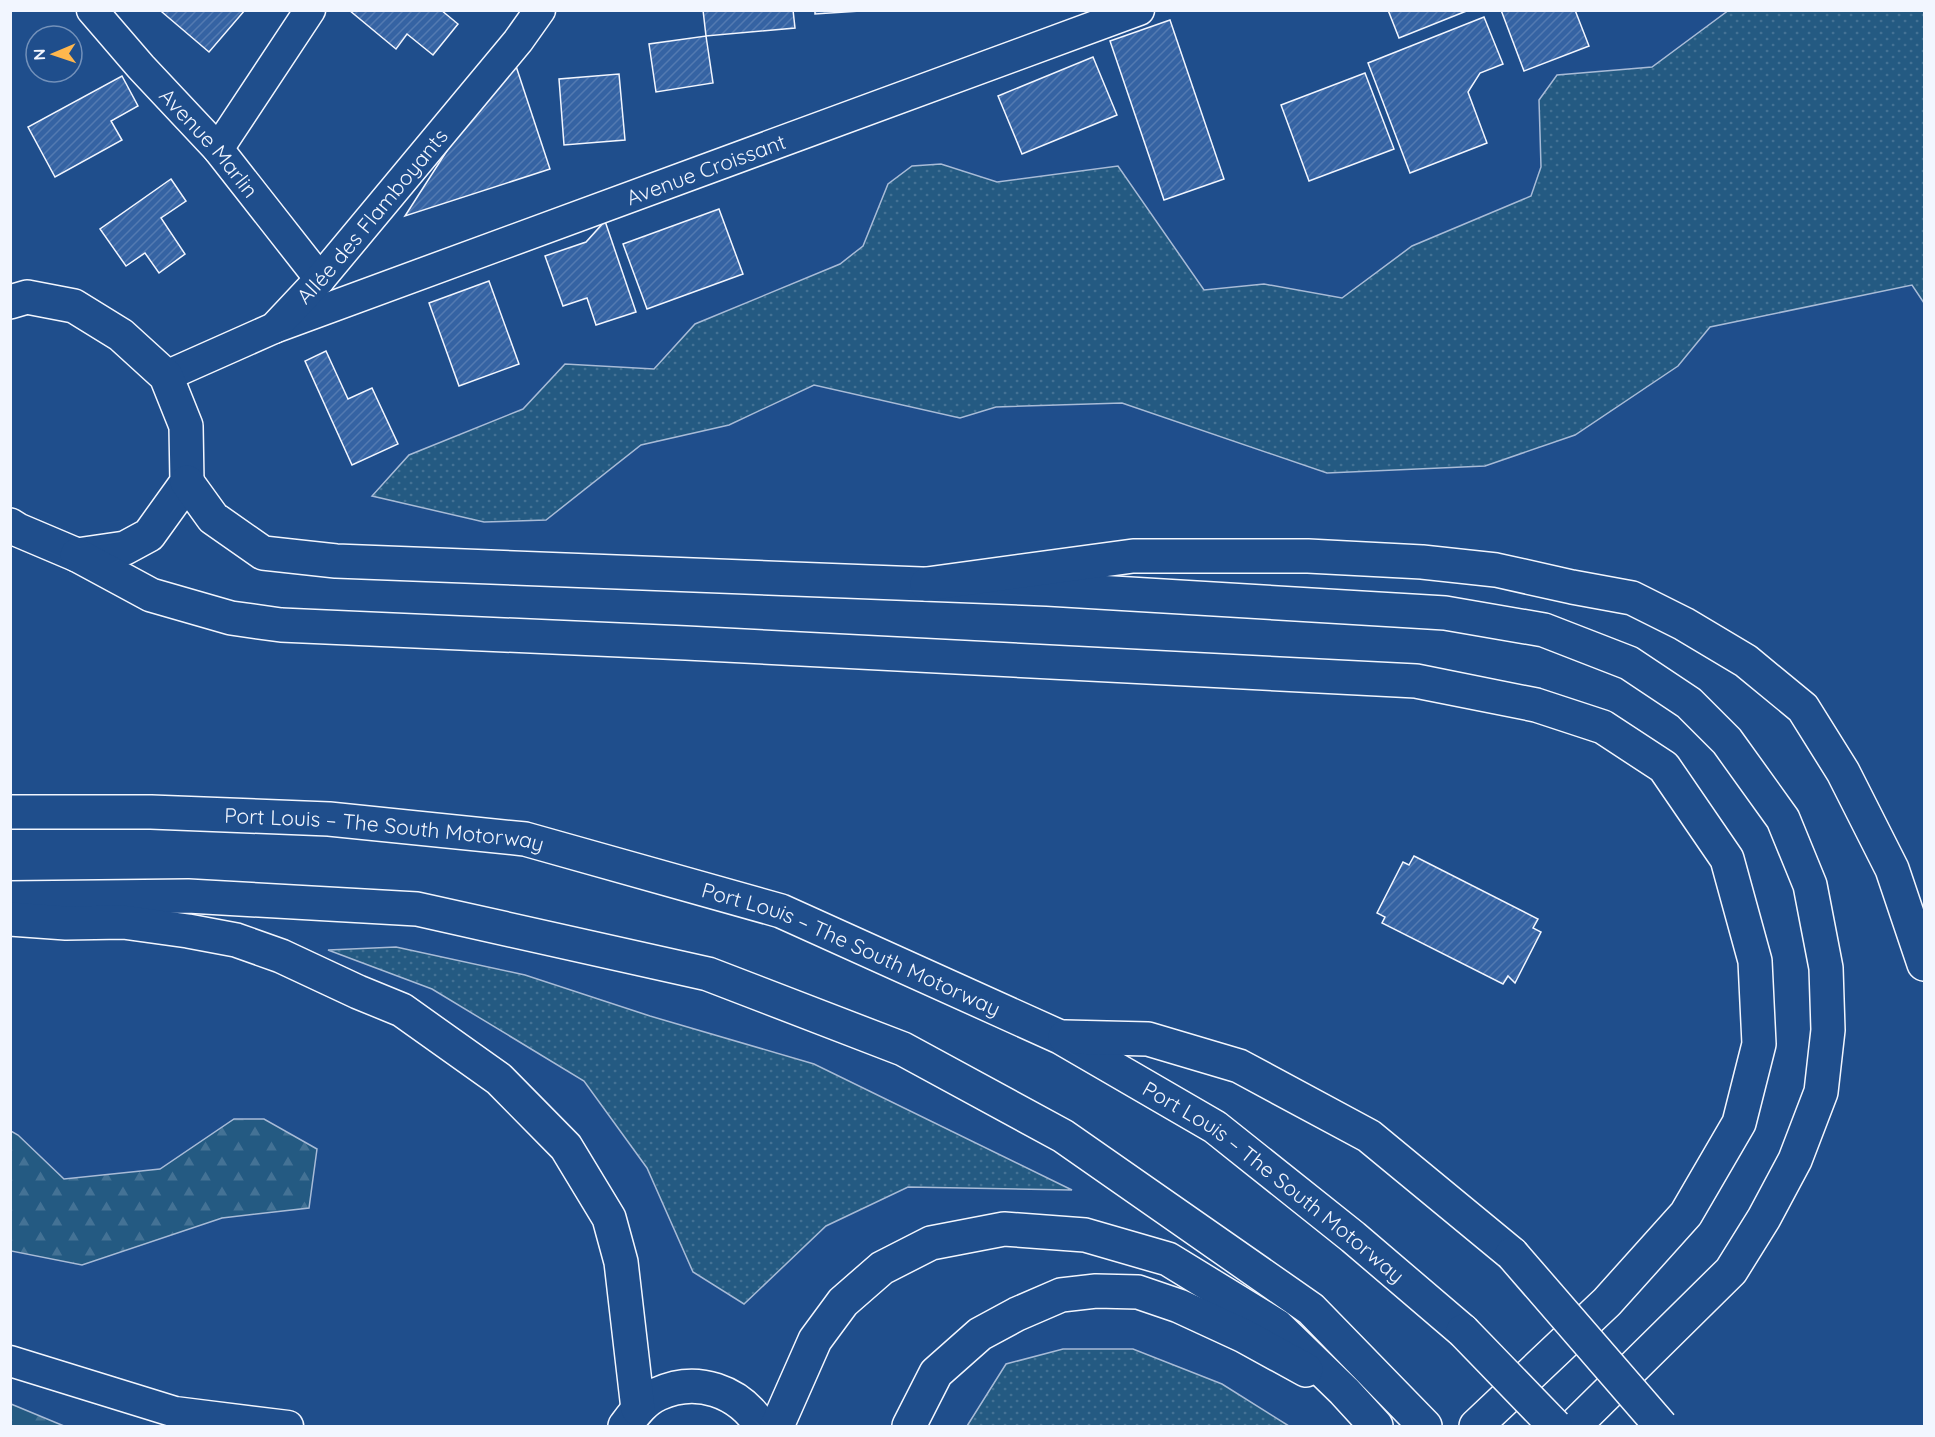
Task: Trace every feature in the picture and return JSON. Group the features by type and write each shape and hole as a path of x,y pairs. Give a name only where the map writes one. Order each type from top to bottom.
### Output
{"main road":[{"path":"16,296 74,306 121,335 166,376 186,426 187,482 213,518 263,553 336,561 1047,589 1445,613 1544,630 1629,663 1689,703 1727,741 1783,819 1810,885 1826,968 1828,1030 1821,1092 1795,1160 1764,1218 1731,1271 1574,1426"},
{"path":"77,555 125,548 149,535 187,482"},
{"path":"10,525 77,555 151,595 231,618 281,626 686,643 1416,681 1536,705 1604,727 1664,767 1726,859 1755,961 1759,1044 1738,1123 1686,1214 1607,1302 1476,1426"},
{"path":"927,584 1133,556 1308,556 1422,562 1496,570 1632,598 1684,624 1746,661 1803,708 1843,772 1892,869 1924,964"},
{"name":"Port Louis – The South Motorway","path":"10,812 151,812 329,819 525,839 781,911 1060,1037 1215,1127 1353,1237 1463,1331 1555,1426"},
{"path":"10,898 188,896 417,909 708,974 903,1049 1063,1136 1311,1309 1425,1426"},
{"path":"10,919 66,923 123,922 236,940 281,956 402,1010 499,1079 566,1147 609,1218 621,1262 632,1418"},
{"path":"1060,1037 1148,1039 1239,1066 1369,1136 1512,1254 1661,1426"},
{"path":"777,1426 815,1340 843,1302 867,1281 882,1268 931,1243 1004,1229 1085,1235 1168,1259 1277,1326 1344,1391 1376,1426"},
{"path":"909,1426 936,1373 980,1334 1017,1314 1061,1295 1096,1291 1138,1292 1179,1306 1244,1336 1344,1391"},
{"path":"632,1418 657,1394 679,1386 703,1386 726,1393 745,1406 761,1426"}],"street":[{"name":"Avenue Marlin","path":"92,10 141,67 218,149 320,279"},
{"path":"218,149 310,10"},
{"name":"Allée des Flamboyants","path":"166,376 274,328 320,279 518,41 540,10"},
{"name":"Avenue Croissant","path":"274,328 1139,10"},
{"path":"10,1361 175,1412 288,1426"}],"green space":[{"path":"1729,10 1924,11 1924,303 1912,285 1710,327 1678,366 1575,435 1485,466 1327,473 1122,403 996,407 960,418 814,385 729,425 641,445 546,520 484,522 372,496 409,455 523,409 565,364 654,369 695,324 840,264 863,246 888,184 912,166 941,164 997,182 1118,166 1204,290 1264,284 1342,298 1412,246 1531,196 1541,167 1539,100 1557,75 1652,67"},
{"path":"396,947 525,975 650,1016 814,1064 1072,1190 908,1187 826,1226 744,1304 693,1272 647,1168 584,1081 432,989 328,950"},
{"path":"234,1119 264,1119 317,1149 309,1208 222,1218 82,1265 11,1251 11,1131 64,1179 160,1169"},
{"path":"1063,1349 1133,1349 1222,1384 1289,1426 967,1426 1006,1364"},
{"path":"11,1404 64,1426 11,1426"}],"building":[{"path":"164,10 245,10 209,52 162,12"},
{"path":"349,10 441,10 458,24 433,55 407,34 396,49"},
{"path":"703,10 793,10 795,28 706,36"},
{"path":"815,10 876,10 815,14"},
{"path":"1388,10 1469,10 1399,38"},
{"path":"1501,10 1575,10 1589,46 1524,71"},
{"path":"1484,17 1503,64 1480,73 1468,92 1487,143 1410,173 1368,63"},
{"path":"1170,20 1224,179 1164,200 1110,41"},
{"path":"706,36 713,83 656,92 649,44"},
{"path":"511,51 550,169 405,216"},
{"path":"1093,57 1117,115 1022,154 998,96"},
{"path":"1365,73 1394,149 1309,181 1281,105"},
{"path":"619,74 625,140 564,145 559,79"},
{"path":"122,76 138,106 111,121 122,140 55,177 28,127"},
{"path":"171,179 186,201 161,218 185,254 159,273 145,253 126,266 100,229"},
{"path":"719,209 743,274 647,309 623,244"},
{"path":"605,221 636,312 596,325 587,298 563,306 545,256 586,242"},
{"path":"489,281 519,364 459,386 429,303"},
{"path":"326,351 348,399 372,388 398,444 352,465 305,361"},
{"path":"1414,856 1538,919 1533,928 1541,932 1515,983 1508,976 1503,984 1382,923 1385,917 1377,913 1403,862 1409,865"}]}
